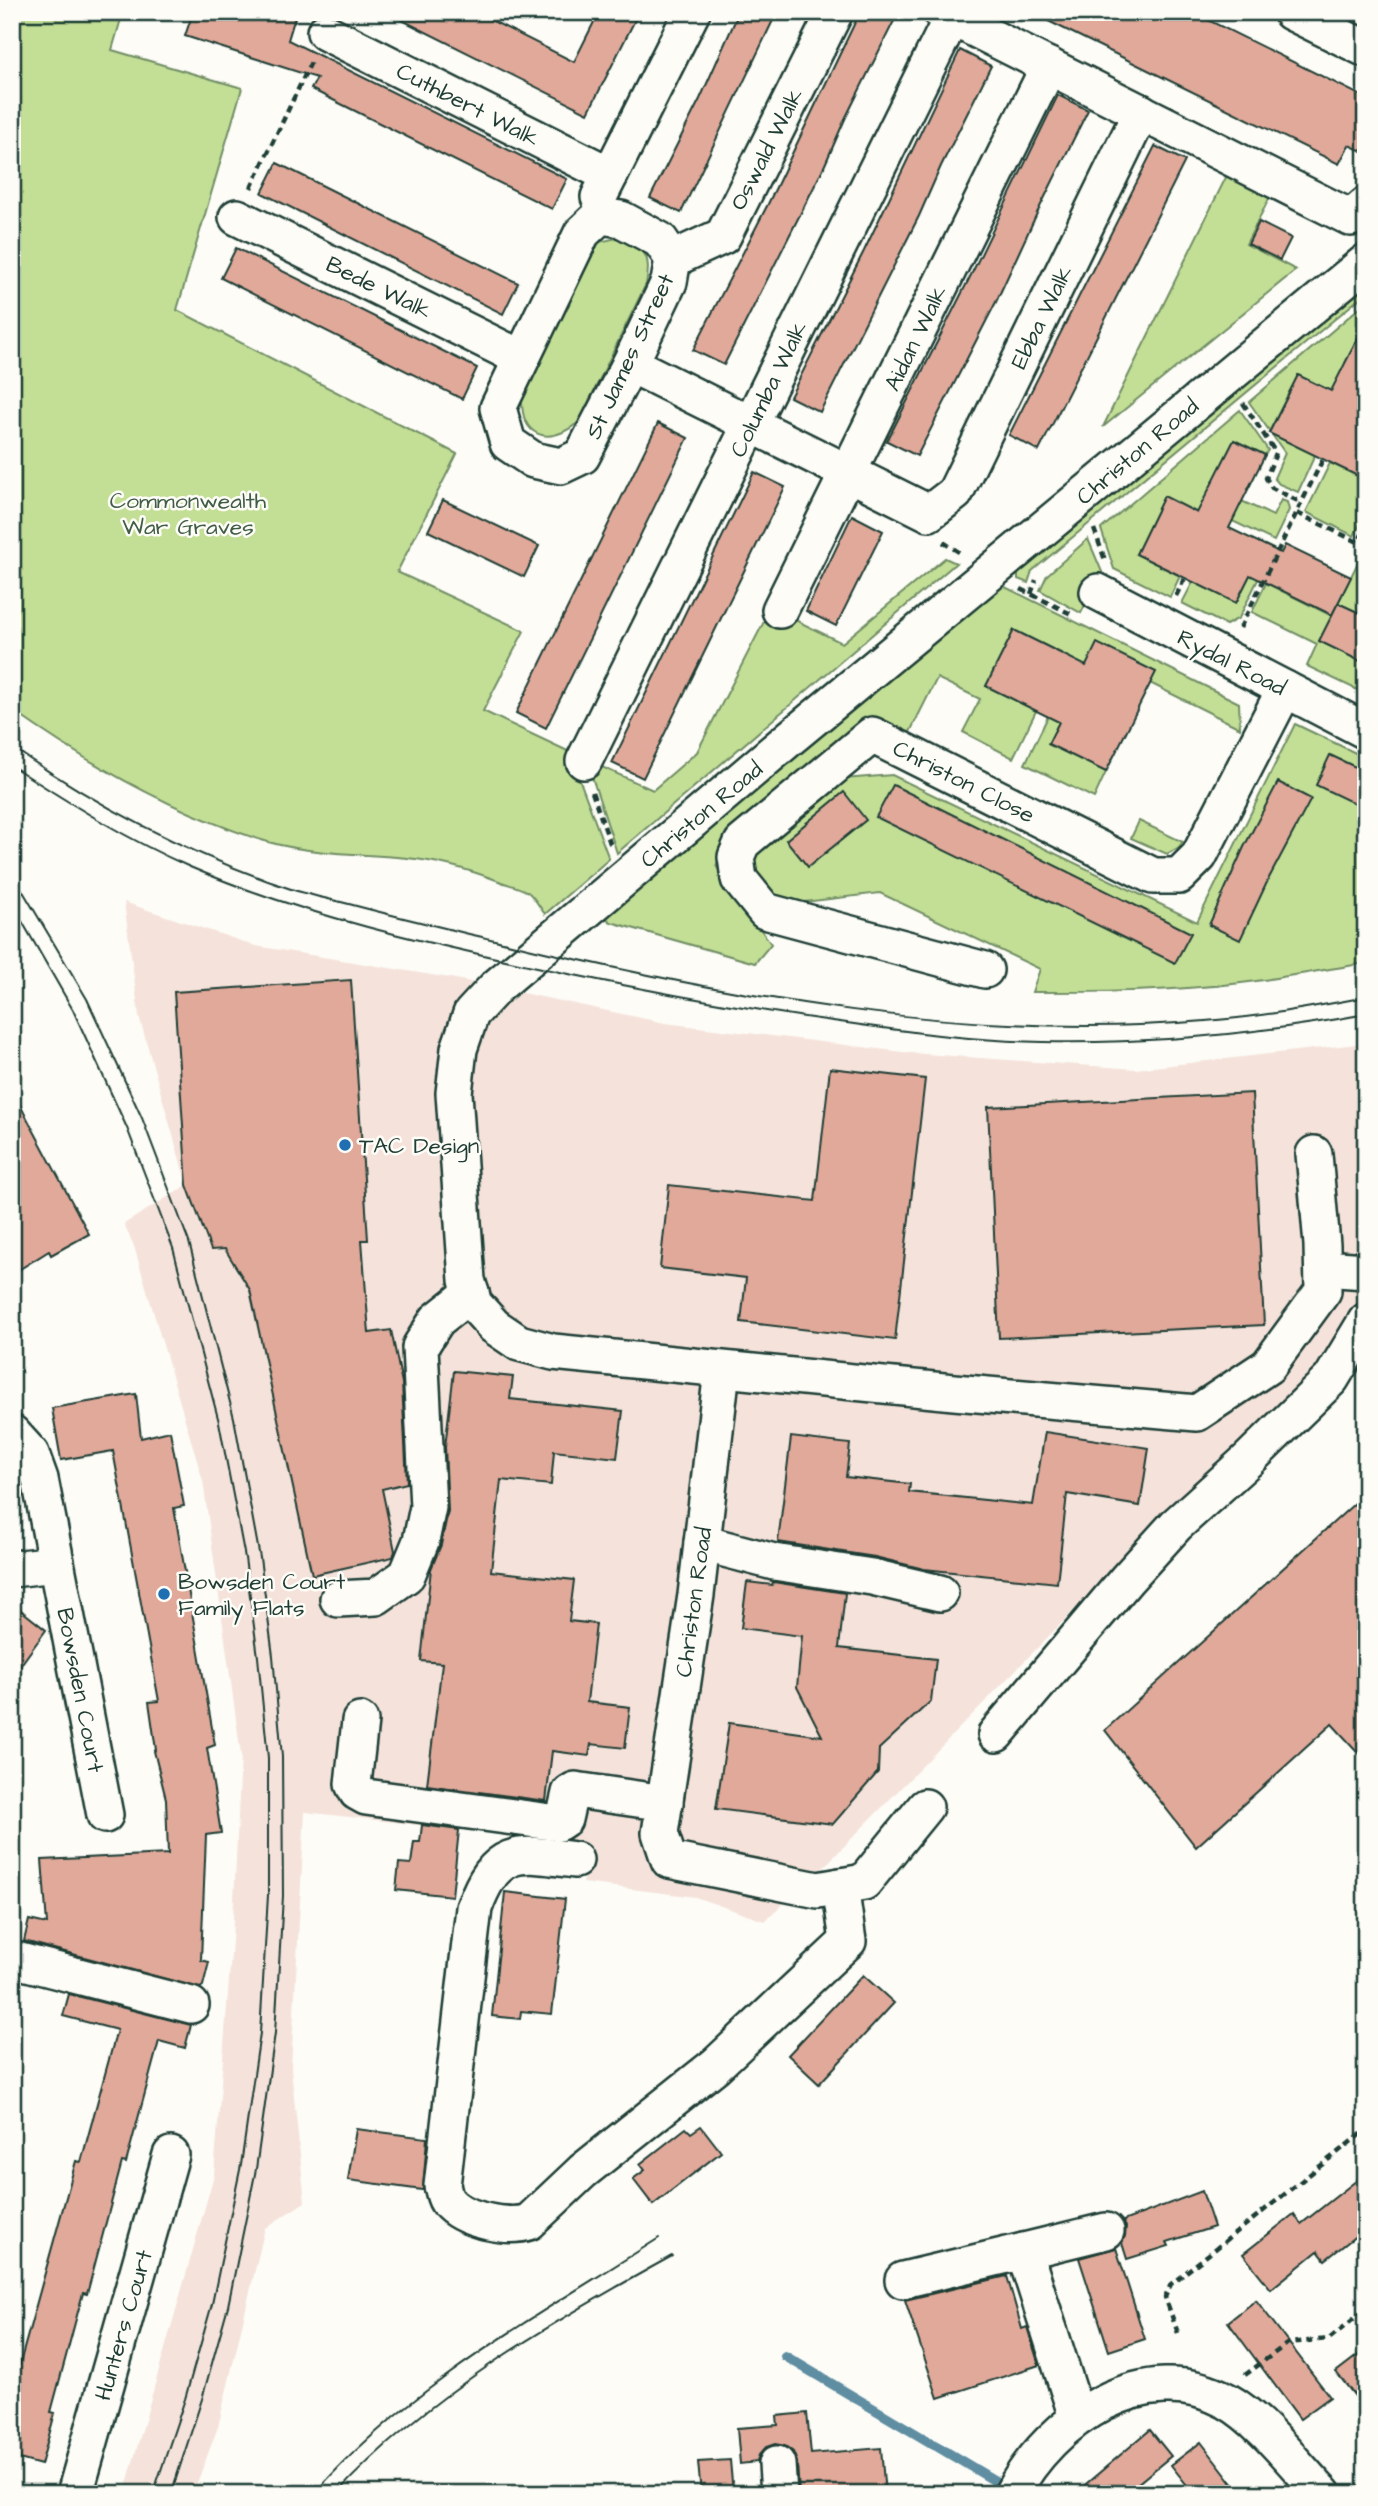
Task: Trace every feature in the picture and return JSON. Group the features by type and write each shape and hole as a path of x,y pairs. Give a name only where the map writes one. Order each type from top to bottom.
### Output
{"street":[{"path":"600,216 599,197 692,12"},
{"name":"Oswald Walk","path":"673,259 723,236 835,12"},
{"path":"1292,12 1366,49"},
{"path":"946,15 1351,218 1366,205"},
{"name":"Columba Walk","path":"584,761 751,424 946,15"},
{"name":"Cuthbert Walk","path":"325,32 610,175"},
{"name":"Aidan Walk","path":"780,610 1049,66"},
{"name":"Ebba Walk","path":"929,513 954,493 1141,112"},
{"name":"St James Street","path":"600,216 621,219 660,240 673,259 669,282 582,456 561,466 533,460 508,443 498,408 582,233 600,216"},
{"name":"Bede Walk","path":"237,217 522,358"},
{"name":"Christon Road","path":"1314,1154 1323,1291 1268,1366 1197,1413 722,1370 553,1352 519,1343 494,1326 474,1304 467,1280 454,1093 459,1049 471,1014 496,987 990,571 1366,262"},
{"path":"630,364 929,513"},
{"name":"Rydal Road","path":"1098,592 1366,731"},
{"name":"Christon Close","path":"985,970 765,911 739,879 736,857 742,843 872,735 1153,876 1179,876 1199,856 1285,689"},
{"path":"1323,1268 1366,1271"},
{"path":"338,1599 376,1597 407,1575 421,1541 428,1507 420,1347 436,1320 471,1293"},
{"path":"996,1734 1176,1525 1331,1379 1366,1321"},
{"name":"Christon Road","path":"662,1818 702,1543 722,1370"},
{"name":"Bowsden Court","path":"12,1433 31,1454 40,1479 104,1815"},
{"path":"702,1543 774,1562 872,1577 940,1593"},
{"path":"12,1569 57,1564"},
{"path":"360,1721 353,1784 358,1792 366,1797 558,1823 564,1819 570,1793 575,1790 662,1818 669,1860 818,1890 864,1882 925,1807"},
{"path":"575,1860 530,1854 514,1857 496,1866 483,1884 474,1908 442,2186 446,2200 461,2212 489,2222 519,2225 529,2222 583,2171 716,2064 848,1941 840,1886"},
{"path":"12,1959 191,2005"},
{"name":"Hunters Court","path":"75,2494 171,2155"},
{"path":"903,2280 1106,2231"},
{"path":"1024,2251 1077,2417"},
{"path":"1014,2489 1036,2456 1077,2417 1113,2397 1152,2385 1197,2387 1229,2402 1253,2420 1323,2494"}],"path":[{"path":"237,217 325,32"},
{"path":"1243,402 1276,453 1266,478 1272,488 1302,503"},
{"path":"1232,662 1323,459"},
{"path":"929,513 925,532 990,571 1083,620 1098,592"},
{"path":"1297,513 1358,542 1366,527"},
{"path":"584,761 584,770 623,880"},
{"path":"1178,2333 1165,2297 1171,2284 1362,2133 1366,2133"},
{"path":"1239,2379 1288,2343 1329,2339 1366,2309"}],"shaded area":[{"path":"124,902 256,946 456,979 665,1023 911,1053 1136,1069 1366,1043 1366,1357 1126,1557 817,1874 764,1921 695,1897 583,1883 587,1844 305,1812 291,2068 305,2202 265,2228 218,2427 193,2494 124,2494 214,2175 232,1941 241,1755 203,1481 134,1246 124,1224 187,1185 139,1016"}],"green space":[{"name":"Commonwealth War Graves","path":"12,12 123,12 112,50 242,88 177,310 457,454 397,572 524,631 483,711 574,754 576,770 609,859 545,914 526,891 454,866 407,858 293,848 222,826 129,783 12,710"},
{"path":"1230,169 1273,191 1246,244 1296,270 1103,427"},
{"path":"617,238 634,244 644,253 648,266 646,284 579,422 556,434 538,434 526,420 522,395 599,242"},
{"path":"1366,277 1366,293 1032,571 1028,583 1018,579 1018,562"},
{"path":"1366,302 1366,322 1345,363 1342,397 1298,375 1269,431 1249,402"},
{"path":"1240,410 1268,450 1265,455 1234,440 1212,484 1208,518 1164,496 1136,554 1180,576 1170,597 1114,569 1101,529"},
{"path":"1271,433 1315,455 1298,492 1279,484 1274,478 1285,453"},
{"path":"1330,463 1366,480 1366,512 1354,536 1306,512"},
{"path":"1231,496 1273,516 1281,500 1287,502 1289,510 1274,541 1222,516"},
{"path":"1088,539 1102,572 1081,613 1040,590 1047,575"},
{"path":"1366,540 1366,616 1338,603 1364,550 1362,549"},
{"path":"1265,545 1273,549 1239,618 1226,625 1182,603 1193,582 1236,603"},
{"path":"945,558 956,563 617,853 589,768 591,762 653,790 697,752 771,608 842,643"},
{"path":"997,583 1239,703 1240,728 1150,683 1077,686 1065,655 1014,630 986,686 1036,711 1013,758 963,732 980,699 937,678 906,740 867,723 733,832 716,866 771,944 755,963 611,922 605,917"},
{"path":"1266,583 1332,616 1319,641 1366,664 1366,694 1307,666 1317,644 1252,612"},
{"path":"1053,706 1064,712 1048,744 1106,772 1094,798 1025,764"},
{"path":"1295,724 1366,758 1366,963 1283,977 1179,989 1032,992 1040,969 880,893 779,905 750,865 755,846 844,779 892,775 1197,922"},
{"path":"1139,821 1183,842 1167,854 1131,838"}],"building":[{"path":"193,12 281,12 295,17 288,40 567,179 552,209 311,89 317,78 185,36"},
{"path":"386,12 475,12 574,62 599,12 639,12 588,113"},
{"path":"739,12 777,12 681,213 650,198 700,99"},
{"path":"860,12 882,12 895,19 724,365 693,350 768,204"},
{"path":"1030,12 1192,12 1366,98 1366,153 1349,145 1339,164"},
{"path":"960,50 991,66 820,412 790,397 864,251"},
{"path":"1058,95 1088,110 996,302 917,456 887,441"},
{"path":"1155,146 1185,161 1039,451 1009,435"},
{"path":"277,163 518,283 503,314 262,193"},
{"path":"1259,222 1291,238 1280,260 1248,244"},
{"path":"236,248 477,368 462,399 221,278"},
{"path":"1366,322 1366,480 1269,433 1298,375 1331,391"},
{"path":"658,423 688,438 546,728 516,713"},
{"path":"1234,440 1265,455 1229,528 1281,553 1285,545 1351,577 1332,615 1250,575 1236,603 1136,554 1164,496 1197,513"},
{"path":"754,472 785,487 643,778 612,763"},
{"path":"443,500 539,546 524,577 428,531"},
{"path":"852,515 883,531 836,626 806,611"},
{"path":"1338,603 1366,616 1366,664 1319,641"},
{"path":"1014,630 1086,666 1097,643 1156,672 1106,772 1048,744 1059,722 986,686"},
{"path":"1330,755 1366,772 1366,809 1316,785"},
{"path":"1278,782 1311,799 1240,940 1209,925 1244,847"},
{"path":"893,785 1191,933 1175,963 876,817"},
{"path":"844,792 866,820 808,867 786,840"},
{"path":"351,980 368,1240 362,1240 369,1333 391,1330 402,1383 407,1483 382,1489 395,1551 393,1557 312,1575 250,1290 225,1249 211,1250 187,1185 174,992"},
{"path":"830,1068 925,1079 895,1340 741,1322 746,1278 660,1268 669,1185 815,1201"},
{"path":"12,1090 89,1234 51,1255 49,1251 12,1274"},
{"path":"1252,1093 1264,1325 999,1338 988,1107"},
{"path":"454,1371 513,1377 510,1399 623,1411 617,1458 554,1451 551,1485 501,1480 491,1571 574,1580 569,1621 596,1624 587,1702 630,1707 625,1748 591,1744 589,1756 552,1751 546,1801 427,1785 442,1663 421,1661 431,1569 441,1545 448,1511 445,1447"},
{"path":"136,1394 141,1438 170,1431 184,1506 174,1508 215,1745 207,1748 221,1833 206,1835 201,1960 209,1962 203,1986 200,1988 24,1941 29,1920 47,1924 42,1860 168,1854 166,1799 154,1751 149,1702 159,1701 113,1451 61,1460 52,1408"},
{"path":"1045,1432 1149,1448 1140,1506 1067,1494 1057,1583 924,1569 875,1557 778,1542 791,1437 850,1444 846,1477 910,1484 909,1492 1033,1505"},
{"path":"1366,1493 1366,1761 1332,1724 1196,1847 1105,1730"},
{"path":"747,1582 772,1585 773,1582 845,1593 839,1648 936,1659 931,1701 879,1749 878,1772 833,1824 716,1809 729,1723 822,1736 797,1687 802,1636 741,1628"},
{"path":"12,1603 46,1630 12,1677"},
{"path":"422,1825 459,1830 452,1896 396,1890 399,1863 411,1864 414,1842 420,1842"},
{"path":"505,1892 565,1899 552,2014 521,2011 520,2019 492,2016"},
{"path":"863,1975 894,2003 819,2084 788,2055"},
{"path":"69,1994 191,2025 185,2048 159,2041 126,2163 122,2162 87,2294 83,2293 51,2412 55,2413 41,2465 12,2457 12,2392 76,2161 81,2162 117,2030 63,2016"},
{"path":"701,2126 721,2152 653,2205 633,2179 645,2170 640,2164 686,2128 691,2133"},
{"path":"356,2129 427,2138 423,2190 348,2180"},
{"path":"1366,2173 1366,2228 1325,2260 1318,2251 1271,2289 1243,2254 1294,2214 1301,2224"},
{"path":"1202,2191 1214,2227 1167,2242 1169,2246 1127,2259 1122,2243 1126,2227 1123,2221"},
{"path":"1116,2248 1145,2339 1109,2351 1079,2258"},
{"path":"1007,2276 1022,2329 1027,2327 1039,2365 938,2398 905,2300"},
{"path":"1256,2300 1330,2397 1300,2419 1228,2322"},
{"path":"1366,2349 1366,2410 1336,2372"},
{"path":"807,2413 811,2454 881,2448 885,2494 799,2494 797,2462 793,2452 785,2446 775,2444 766,2447 757,2462 740,2464 737,2428 778,2425 777,2416"},
{"path":"1150,2430 1171,2456 1125,2494 1074,2494"},
{"path":"1201,2442 1241,2494 1194,2494 1171,2465"},
{"path":"730,2460 733,2494 701,2494 698,2462"}],"waterway":[{"path":"785,2356 1007,2488"}],"tram line":[{"path":"12,747 111,809 180,844 251,875 318,897 678,981 853,1010 941,1020 1029,1025 1117,1026 1205,1021 1366,997"},
{"path":"12,766 144,845 190,867 282,902 425,942 676,995 782,1014 901,1030 1043,1042 1205,1036 1366,1014"},
{"path":"12,873 87,999 142,1118 189,1242 234,1418 260,1558 273,1656 282,1757 283,1896 275,2033 256,2169 228,2306 202,2399 171,2494"},
{"path":"12,904 73,1010 127,1128 173,1248 219,1422 245,1558 268,1758 268,1895 260,2033 241,2165 212,2304 185,2399 153,2494"},
{"path":"314,2494 351,2455 433,2386 523,2324 659,2238"},
{"path":"336,2494 372,2457 452,2391 538,2333 672,2256"}],"place":[{"name":"TAC Design","path":"345,1145"},
{"name":"Bowsden Court Family Flats","path":"164,1594"}]}
